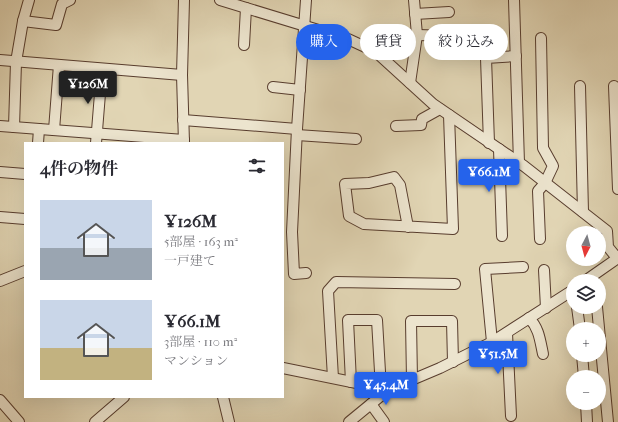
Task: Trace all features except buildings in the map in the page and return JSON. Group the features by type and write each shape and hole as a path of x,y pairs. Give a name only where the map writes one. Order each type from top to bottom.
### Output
{"street":[{"path":"14,127 16,62 23,21 29,0"},
{"path":"23,21 56,25 62,4 70,0"},
{"path":"0,126 54,130 97,138 184,142 182,75 184,0"},
{"path":"220,0 302,24"},
{"path":"305,24 306,0"},
{"path":"410,83 417,35 414,0"},
{"path":"514,0 519,163"},
{"path":"244,45 246,8"},
{"path":"415,14 449,12"},
{"path":"417,35 424,35"},
{"path":"540,38 543,148 553,166 545,183 538,191 540,239"},
{"path":"352,41 376,52 445,112 519,163 607,231 608,247 618,258 599,274"},
{"path":"489,143 486,58 516,56"},
{"path":"0,60 182,75"},
{"path":"302,60 292,232 294,274 306,273"},
{"path":"54,130 59,65"},
{"path":"97,138 102,69"},
{"path":"580,86 582,212"},
{"path":"614,86 618,189"},
{"path":"273,87 300,90"},
{"path":"396,126 421,125 422,119 445,112"},
{"path":"408,228 400,185 394,177 369,183 345,184 349,216 364,224 408,228 453,229 445,112"},
{"path":"183,120 356,139"},
{"path":"38,142 39,129"},
{"path":"499,149 502,236"},
{"path":"0,172 24,174"},
{"path":"0,217 24,219"},
{"path":"492,342 485,269 523,268"},
{"path":"544,270 546,308"},
{"path":"0,281 24,271"},
{"path":"333,378 328,291 336,282 455,284"},
{"path":"284,368 384,389 412,380 492,342 566,295"},
{"path":"598,314 608,422"},
{"path":"529,318 538,330 543,354"},
{"path":"349,422 371,404 384,389 377,320 348,320 351,382"},
{"path":"412,380 411,321 452,321 452,362"},
{"path":"507,333 512,416"},
{"path":"95,422 123,398"},
{"path":"223,398 229,422"},
{"path":"0,400 18,422"},
{"path":"371,404 384,422"},
{"path":"586,410 587,422"}]}
